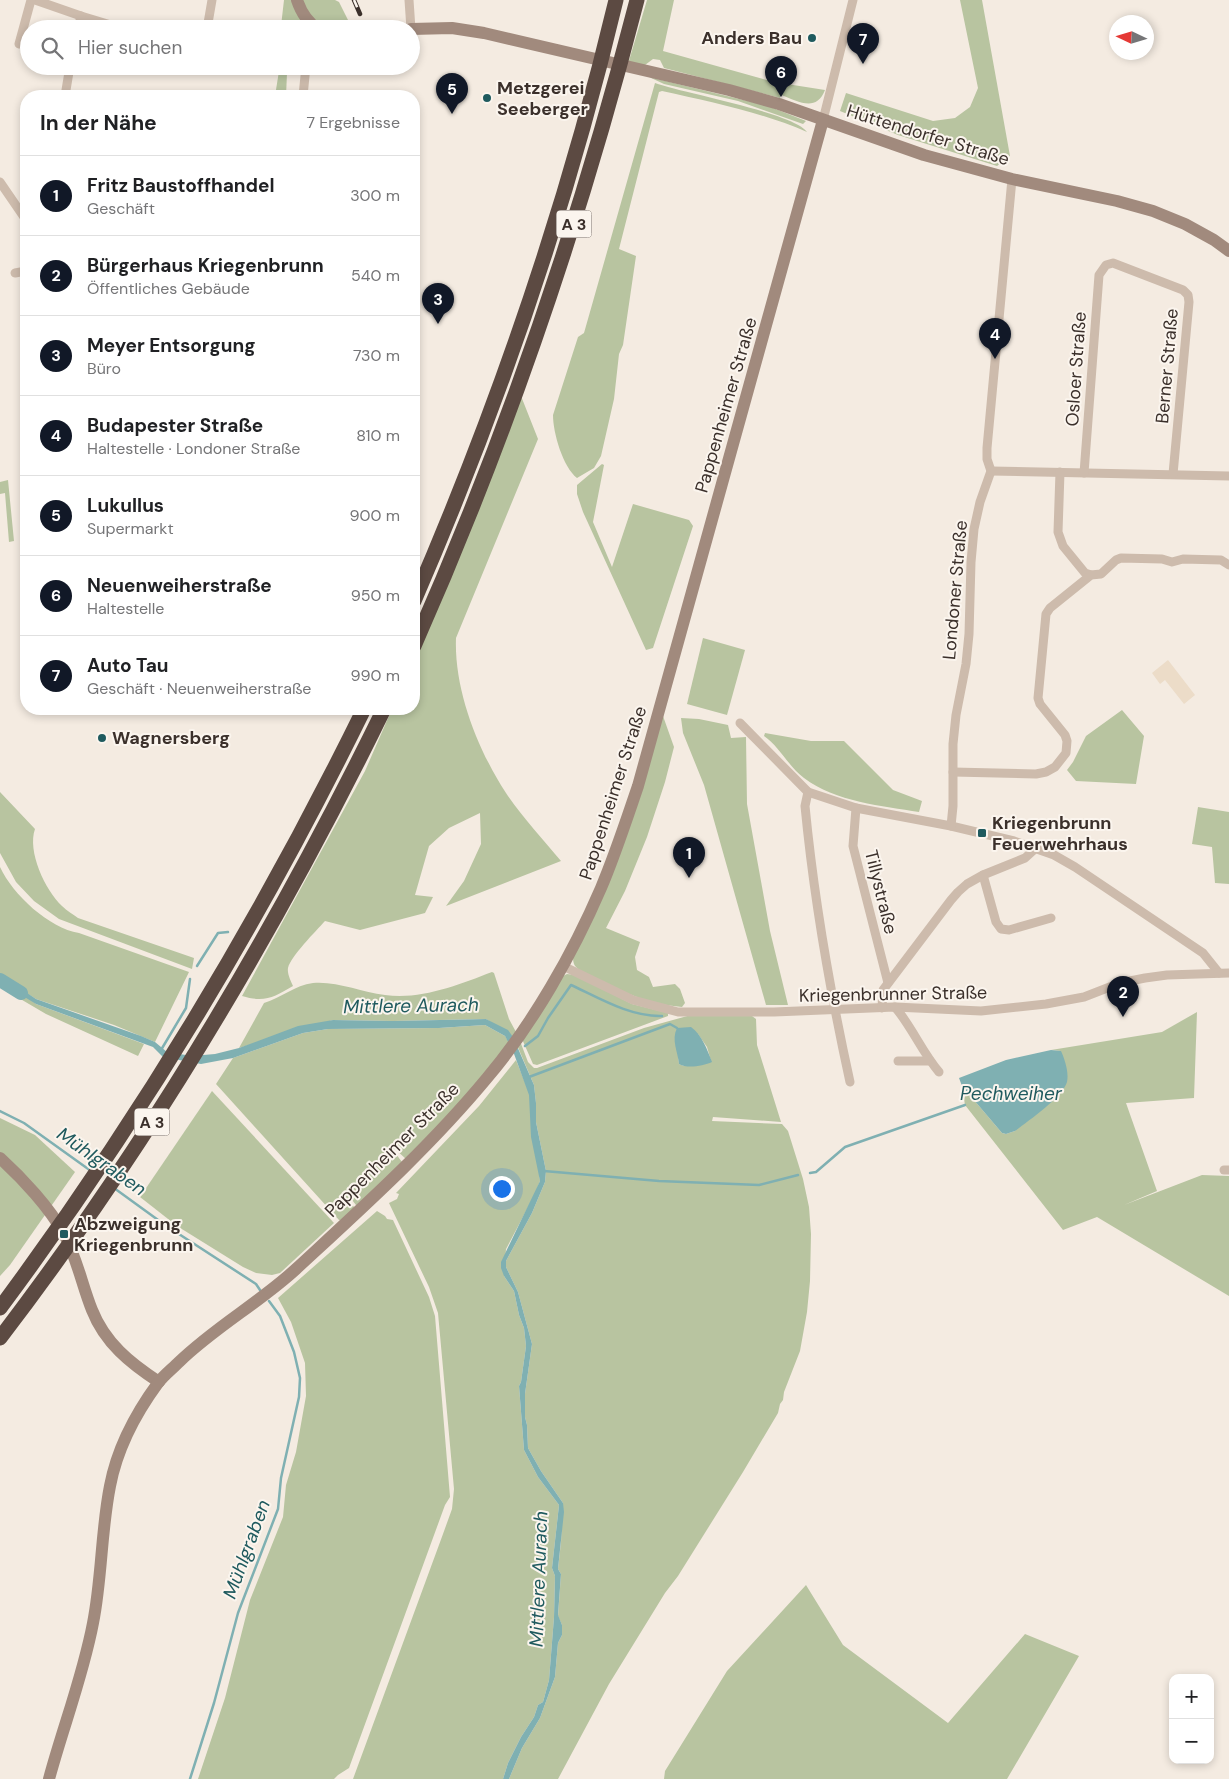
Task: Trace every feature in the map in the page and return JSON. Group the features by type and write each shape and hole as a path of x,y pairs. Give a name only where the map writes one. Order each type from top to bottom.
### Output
{"highway":[{"name":"A 3","path":"420,632 471,514 524,374 578,212 611,64 616,0"},
{"name":"A 3","path":"420,587 462,486 512,350 558,212 611,64 638,0"},
{"name":"A 3","path":"0,1308 44,1249 117,1143 224,972 274,884 361,715"},
{"name":"A 3","path":"0,1338 58,1260 136,1148 188,1067 240,981 316,845 381,715"}],"street":[{"path":"26,20 31,0"},
{"path":"35,0 94,20"},
{"path":"209,20 212,0"},
{"path":"297,0 301,11 308,20"},
{"path":"409,0 410,20"},
{"path":"823,120 853,0"},
{"path":"80,20 81,16"},
{"name":"Hüttendorfer Straße","path":"420,29 452,28 737,92 779,104 924,154 1012,179 1118,201 1153,211 1185,224 1214,240 1229,251"},
{"path":"66,90 68,75"},
{"path":"304,90 305,75"},
{"name":"Pappenheimer Straße","path":"49,1779 92,1627 98,1596 104,1522 116,1462 122,1444 159,1382 217,1329 275,1288 435,1138 489,1076 524,1028 563,966 592,908 617,849 638,786 823,120"},
{"path":"1012,179 986,448 991,471 1229,476"},
{"path":"0,182 20,211"},
{"name":"Berner Straße","path":"1102,268 1109,263 1117,263 1183,290 1188,295 1189,302 1174,474"},
{"name":"Osloer Straße","path":"1084,473 1099,275 1102,268"},
{"path":"15,273 20,272"},
{"name":"Londoner Straße","path":"951,826 954,806 953,772 956,715 966,664 969,634 974,529 980,502 991,471"},
{"path":"1060,472 1059,540 1086,573 1091,575 1100,574 1116,560 1124,558 1162,558 1172,562 1183,560 1221,560 1229,565"},
{"path":"953,772 1041,774 1051,770 1066,753 1065,735 1040,704 1038,698 1046,614 1050,608 1091,575"},
{"path":"740,723 808,792 856,808 951,826 1014,841 1054,855 1075,867 1203,953 1219,973"},
{"path":"808,792 805,806 808,833 834,1010 850,1082"},
{"name":"Tillystraße","path":"856,808 853,846 888,983"},
{"path":"882,1008 883,990 951,900 967,884 983,875 1020,861 1036,848"},
{"path":"983,875 996,922 1001,929 1009,930 1051,918"},
{"name":"Kriegenbrunner Straße","path":"563,966 633,1000 678,1012 774,1012 895,1007 981,1010 1046,1004 1084,997 1120,982 1144,978 1167,975 1229,973"},
{"path":"895,1007 930,1062 939,1072"},
{"path":"898,1061 930,1062"},
{"path":"0,1158 21,1178 64,1234 92,1311 102,1332 117,1351 159,1382"}],"green space":[{"path":"284,0 335,0 339,2 348,20 282,20"},
{"path":"647,0 674,0 663,51 774,82 825,90 817,101 806,103 781,95 780,98 664,68 660,60 653,59 645,65 628,64"},
{"path":"960,0 982,0 1010,156 997,166 898,135 840,111 846,93 933,121 955,118 970,107 978,88"},
{"path":"278,75 287,75 286,90 276,90"},
{"path":"649,77 768,106 806,121 803,124 738,101 664,84"},
{"path":"655,83 761,111 798,125 807,132 736,108 662,91 659,92 619,249 636,256 623,345 619,354 614,399 601,456 594,468 577,478 563,458 555,431 553,415 578,337 584,333"},
{"path":"521,396 538,439 456,638 456,658 459,678 470,719 486,758 512,802 561,861 446,906 464,881 481,844 480,813 449,828 429,846 415,895 433,897 425,913 360,930 325,921 290,963 288,973 293,986 269,998 257,999 242,996 365,771 389,715 420,715 420,647 446,587"},
{"path":"602,464 604,465 593,522 612,567 633,504 689,520 693,526 653,648 646,650 583,512 577,494 577,485"},
{"path":"8,480 14,541 9,542 5,493 0,494 0,482"},
{"path":"703,638 745,650 727,715 687,704"},
{"path":"1122,710 1144,736 1136,784 1076,781 1067,770 1086,736"},
{"path":"663,716 674,747 665,782 647,837 625,891 606,928 640,942 635,957 637,970 649,977 653,987 675,984 680,989 685,1003 682,1007 648,1001 617,989 580,971 575,966 573,958"},
{"path":"681,718 699,719 728,725 731,738 746,737 747,804 770,931 788,1005 766,1005 704,785 683,733"},
{"path":"765,733 811,741 844,741 893,790 922,801 919,812 860,802 830,793 816,786 794,768 764,736"},
{"path":"0,792 35,829 33,848 39,870 49,890 64,908 78,918 194,958 192,969 59,919 34,901 16,882 0,853"},
{"path":"1198,807 1229,812 1229,884 1215,883 1212,847 1192,844"},
{"path":"0,867 6,878 23,899 33,909 56,925 189,972 155,1042 114,1025 36,999 8,981 36,1004 144,1044 138,1056 46,1014 0,987"},
{"path":"492,972 494,973 509,1019 516,1032 513,1037 486,1019 333,1020 239,1048 264,1003 306,984 340,985 376,994 399,996 439,990"},
{"path":"567,974 575,975 632,1004 668,1013 668,1016 537,1065 533,1064 522,1039 563,976"},
{"path":"1197,1012 1194,1098 1126,1103 1157,1191 1124,1205 1202,1175 1229,1176 1229,1296 1097,1217 1063,1230 965,1105 962,1086 1002,1133 1006,1134 1015,1131 1061,1051 1051,1050 1162,1032"},
{"path":"691,1015 752,1016 756,1019 757,1045 781,1122 713,1117 712,1121 782,1124 788,1131 803,1179 809,1207 811,1234 810,1281 800,1351 778,1413 743,1472 609,1684 558,1779 509,1779 522,1748 540,1718 555,1677 558,1643 562,1635 562,1625 558,1616 561,1574 558,1569 563,1503 528,1448 525,1394 532,1344 518,1292 506,1267 506,1261 532,1213 545,1182 546,1171 536,1122 534,1085 517,1045 520,1041 528,1062 534,1068 537,1068 644,1028","holes":["698,1034 707,1047 711,1061 690,1066 679,1064 678,1054"]},
{"path":"485,1025 505,1036 509,1042 464,1100 406,1159 395,1149 393,1150 402,1162 359,1205 356,1205 352,1200 350,1202 354,1207 354,1211 342,1221 339,1220 216,1084 233,1058 303,1033 328,1029 439,1028"},
{"path":"516,1060 530,1095 540,1181 506,1249 504,1276 514,1291 524,1328 526,1346 519,1386 524,1450 538,1477 559,1505 552,1568 555,1576 554,1617 549,1680 543,1702 538,1705 534,1717 521,1737 508,1763 503,1779 353,1779 452,1509 454,1489 438,1313 429,1287 389,1203 397,1199 399,1194 396,1193 479,1106"},
{"path":"212,1091 334,1223 280,1273 272,1275 256,1273 243,1267 177,1226 140,1197"},
{"path":"0,1118 35,1135 75,1172 10,1265 0,1276"},
{"path":"377,1211 387,1219 393,1220 429,1297 435,1316 450,1497 445,1505 349,1768 334,1779 198,1779 225,1698 250,1600 283,1517 286,1485 296,1452 306,1396 305,1363 291,1322 278,1298"},
{"path":"806,1585 843,1645 948,1723 1025,1634 1079,1656 1007,1779 664,1779 665,1771 727,1671"}],"shaded area":[{"path":"1168,660 1195,695 1184,704 1165,680 1160,684 1152,673"}],"water":[{"path":"8,980 36,999 141,1036 155,1042 167,1052 192,1056 215,1054 239,1048 298,1026 333,1020 486,1019 508,1030 513,1037 534,1085 536,1122 546,1171 545,1182 532,1213 506,1261 506,1267 518,1292 532,1344 525,1394 528,1448 563,1503 564,1512 558,1569 561,1574 558,1615 562,1625 562,1635 558,1643 555,1677 540,1718 522,1748 509,1779 503,1779 508,1763 534,1717 538,1705 543,1702 549,1680 554,1617 555,1576 552,1568 559,1505 538,1477 524,1450 519,1386 526,1346 524,1328 514,1291 501,1268 501,1262 540,1181 531,1137 529,1095 513,1051 505,1036 485,1025 439,1028 328,1029 303,1033 233,1058 201,1064 163,1057 153,1047 36,1004 5,985"},
{"path":"691,1027 701,1038 712,1062 695,1066 682,1066 679,1064 675,1032 677,1028"},
{"name":"Pechweiher","path":"1051,1050 1061,1051 1064,1058 1067,1082 1064,1088 1059,1095 1015,1131 1006,1134 1002,1133 962,1086 959,1078 1006,1060"}],"waterway":[{"path":"197,966 218,933 228,932"},
{"path":"161,1050 186,1008 190,979"},
{"name":"Mittlere Aurach","path":"0,980 21,993"},
{"path":"525,1046 538,1036 571,985 627,1010 662,1016"},
{"path":"529,1077 670,1024 677,1028"},
{"path":"810,1173 816,1172 845,1147 965,1105"},
{"name":"Mühlgraben","path":"0,1111 24,1123 91,1171"},
{"path":"544,1171 659,1181 759,1185 798,1175"},
{"name":"Mühlgraben","path":"114,1188 165,1225 256,1284 260,1290"},
{"name":"Mühlgraben","path":"190,1779 214,1703 238,1613 278,1509 281,1478 299,1397 300,1378 294,1352 280,1316 269,1301"}],"railway":[{"path":"354,0 360,14"}],"place":[{"name":"Anders Bau","path":"812,38"},
{"name":"Auto Tau","path":"863,64"},
{"name":"Neuenweiherstraße","path":"781,97"},
{"name":"Metzgerei Seeberger","path":"487,98"},
{"name":"Lukullus","path":"452,114"},
{"name":"Meyer Entsorgung","path":"438,324"},
{"name":"Budapester Straße","path":"995,359"},
{"name":"Wagnersberg","path":"102,738"},
{"name":"Kriegenbrunn Feuerwehrhaus","path":"982,833"},
{"name":"Fritz Baustoffhandel","path":"689,878"},
{"name":"Bürgerhaus Kriegenbrunn","path":"1123,1017"},
{"name":"Abzweigung Kriegenbrunn","path":"64,1234"}]}
